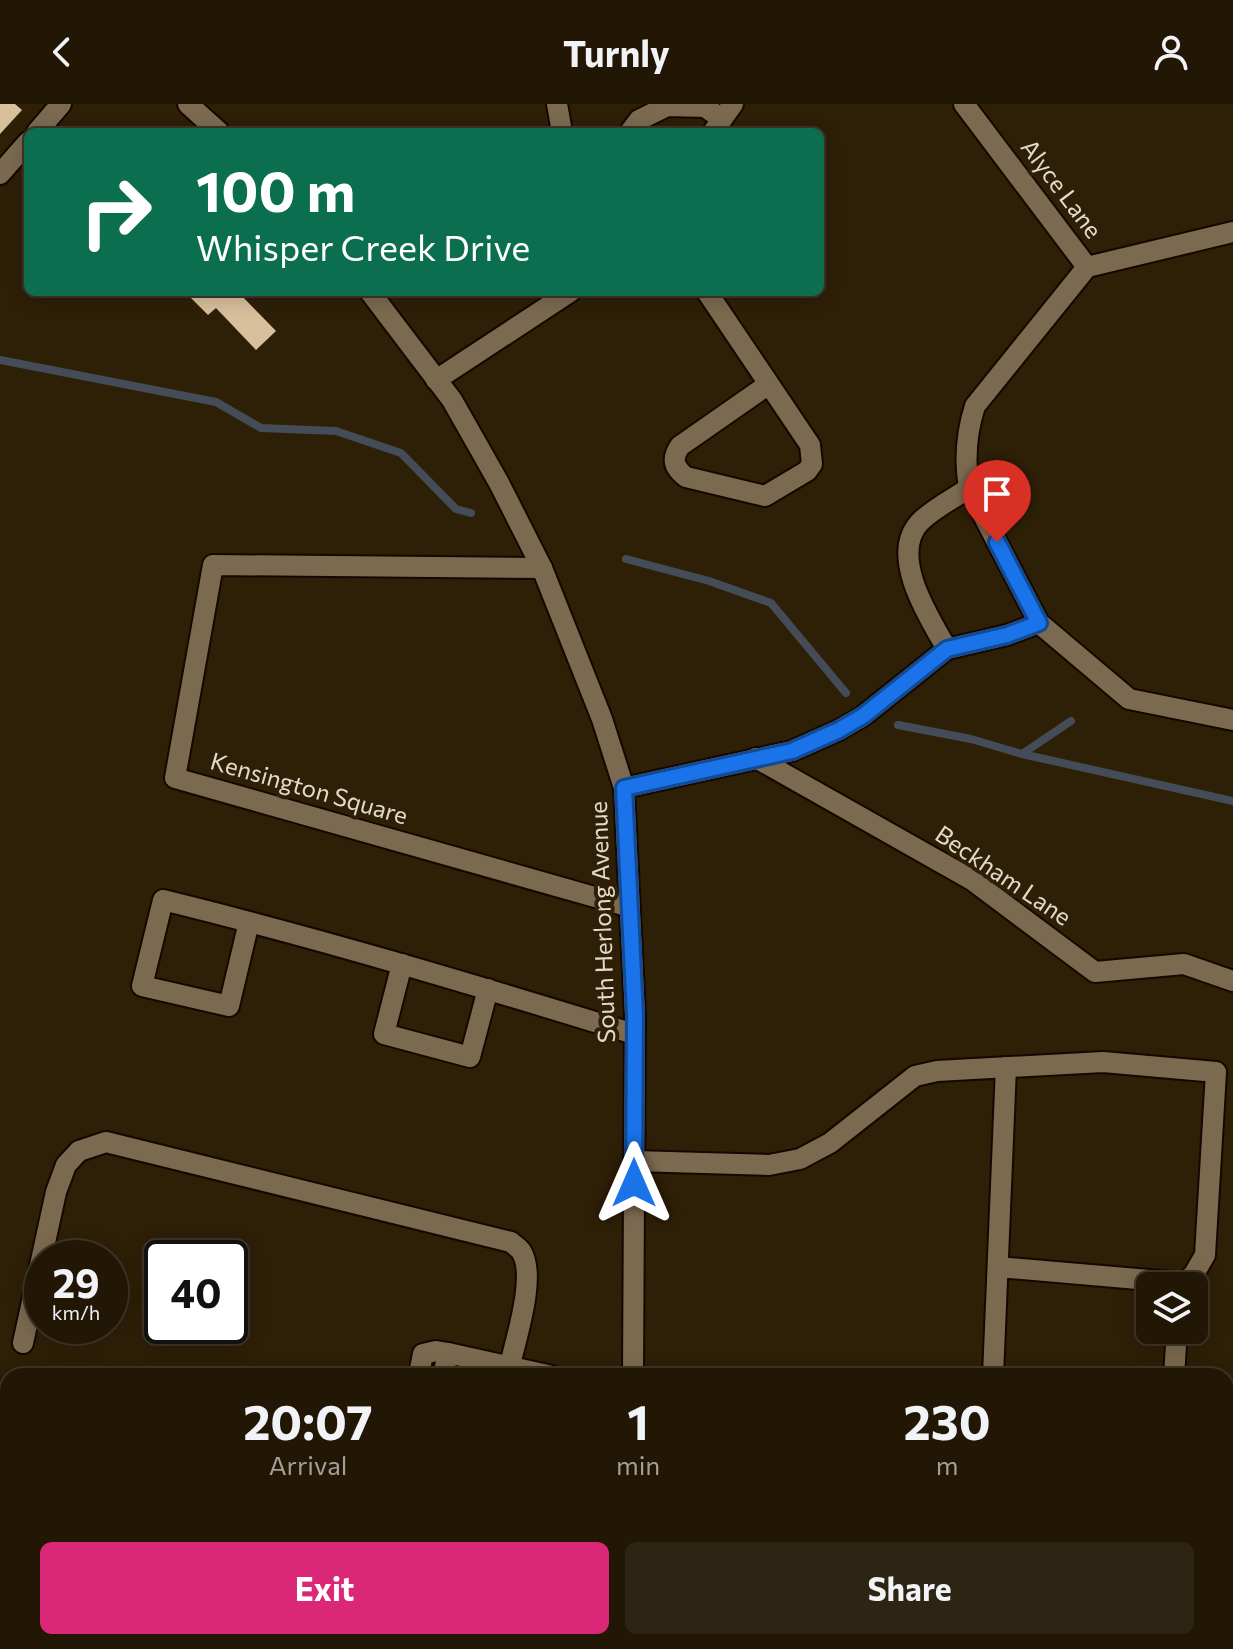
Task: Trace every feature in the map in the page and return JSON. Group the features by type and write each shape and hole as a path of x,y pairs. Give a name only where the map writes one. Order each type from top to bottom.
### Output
{"street":[{"path":"40,128 61,104"},
{"path":"188,104 215,128"},
{"path":"557,104 561,128"},
{"name":"Alyce Lane","path":"964,104 1087,267"},
{"path":"634,126 667,106 705,107 723,118"},
{"path":"0,174 24,147"},
{"path":"1233,232 1087,267 975,406 966,447 969,488 1039,623 1129,699 1233,720"},
{"name":"South Herlong Avenue","path":"373,296 452,400 499,483 542,568 602,719 624,788 634,1034 633,1368"},
{"path":"436,380 564,296"},
{"path":"710,296 769,384 810,445 812,464 807,471 765,496 686,477 678,471 674,462 680,446 769,384"},
{"path":"947,649 912,581 910,544 917,525 969,488"},
{"name":"Kensington Square","path":"542,568 213,565 175,778 630,907"},
{"path":"624,788 792,751 863,716 947,649 1007,635 1039,623"},
{"name":"Beckham Lane","path":"756,758 972,880 1095,972 1184,964 1233,981"},
{"path":"249,922 229,1006 142,986 163,900 249,922 402,964 634,1034"},
{"path":"402,964 384,1034 470,1057 488,989"},
{"path":"634,1161 769,1165 800,1159 830,1143 915,1076 937,1071 1103,1062 1216,1072 1205,1255 1195,1272"},
{"path":"993,1368 1006,1067"},
{"path":"23,1343 56,1192 66,1165 79,1151 106,1142 511,1242 521,1251 525,1266 524,1303 510,1365"},
{"path":"998,1267 1136,1280"},
{"path":"1175,1368 1176,1344"},
{"path":"420,1368 423,1354 436,1351 521,1368"},
{"path":"445,1368 448,1353"}],"building":[{"path":"0,104 15,104 22,110 0,134"},
{"path":"189,296 242,296 276,331 256,350 216,308 208,315"}],"waterway":[{"path":"0,360 216,402 261,428 336,431 401,453 456,509 471,513"},
{"path":"626,559 709,581 771,603 846,693"},
{"path":"1022,754 1071,721"},
{"path":"898,725 971,739 1022,754 1233,801"}],"route":[{"path":"634,1183 635,1015 624,788 792,751 863,716 947,649 1007,635 1039,623 997,542"}]}
